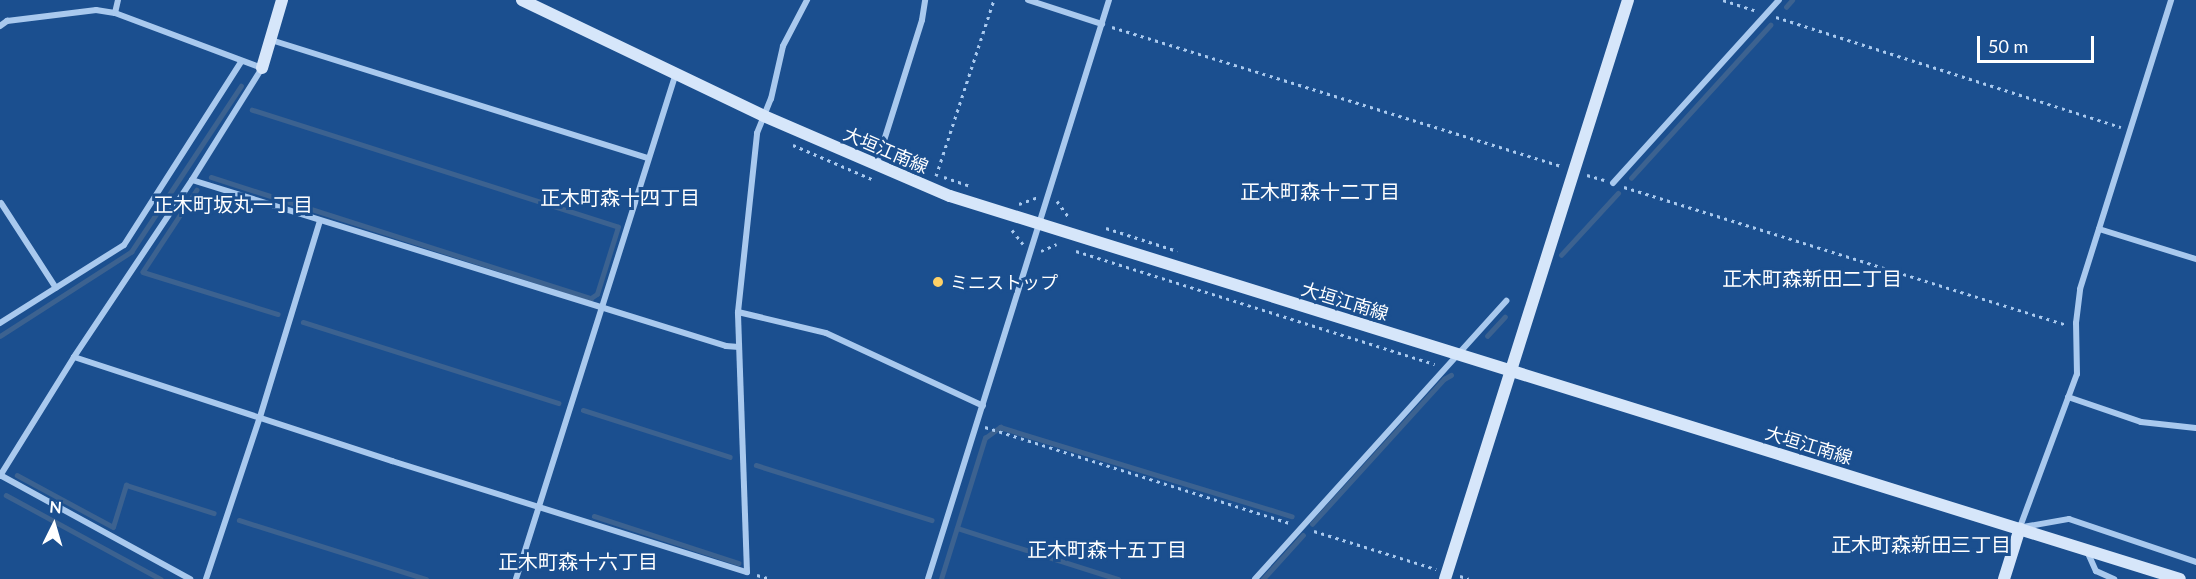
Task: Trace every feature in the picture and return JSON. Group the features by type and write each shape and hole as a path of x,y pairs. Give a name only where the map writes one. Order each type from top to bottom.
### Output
{"main road":[{"path":"262,68 282,0"},
{"name":"大垣江南線","path":"522,0 764,116 932,189 2180,579"},
{"path":"1446,575 1628,0"},
{"path":"2004,579 2020,528"}],"street":[{"path":"115,14 118,0"},
{"path":"74,357 747,572 738,312 757,133 771,99 783,46 807,0"},
{"path":"876,166 922,20 925,0"},
{"path":"1028,0 1102,24"},
{"path":"928,579 1041,224 1109,0"},
{"path":"1613,183 1779,0"},
{"path":"2020,528 2077,374 2076,323 2080,289 2171,0"},
{"path":"0,26 6,21 96,10 115,14 262,68 192,180 74,357 0,476 190,579"},
{"path":"270,40 648,158"},
{"path":"0,322 124,245 241,62"},
{"path":"516,579 676,73"},
{"path":"192,180 726,346 739,347"},
{"path":"1,202 56,288"},
{"path":"206,579 260,417 320,220"},
{"path":"2099,229 2196,259"},
{"path":"1255,579 1506,300"},
{"path":"738,312 826,333 983,406"},
{"path":"2068,397 2141,422 2196,428"},
{"path":"2020,528 2069,519 2196,562"},
{"path":"2087,550 2096,570 2114,579"}],"path":[{"path":"932,189 994,0"},
{"path":"1723,0 2129,130"},
{"path":"1019,204 1040,196"},
{"path":"1040,251 1061,243"},
{"path":"1070,248 1435,364"},
{"path":"977,425 1302,527 1446,575 1469,579"}],"waterway":[{"path":"1786,7 1792,0"},
{"path":"1631,178 1770,25"},
{"path":"0,336 131,252 241,86"},
{"path":"211,177 591,298 597,294 618,227 252,110"},
{"path":"197,190 143,272 278,314"},
{"path":"1561,255 1618,193"},
{"path":"1487,336 1505,317"},
{"path":"303,322 558,403"},
{"path":"1312,524 1444,379 1451,375"},
{"path":"583,410 730,457"},
{"path":"941,579 985,438 1000,427 1292,516"},
{"path":"756,465 932,520"},
{"path":"17,475 113,527 126,485 214,513"},
{"path":"6,495 161,579"},
{"path":"594,516 739,563"},
{"path":"239,520 426,579"},
{"path":"957,528 1118,579"},
{"path":"1263,579 1303,535"}],"place":[{"name":"ミニストップ","path":"938,282"}],"district":[{"name":"正木町森十二丁目","path":"1320,191"},
{"name":"正木町森十四丁目","path":"620,197"},
{"name":"正木町坂丸一丁目","path":"233,204"},
{"name":"正木町森新田二丁目","path":"1812,278"},
{"name":"正木町森新田三丁目","path":"1921,544"},
{"name":"正木町森十五丁目","path":"1107,549"},
{"name":"正木町森十六丁目","path":"578,561"}]}
